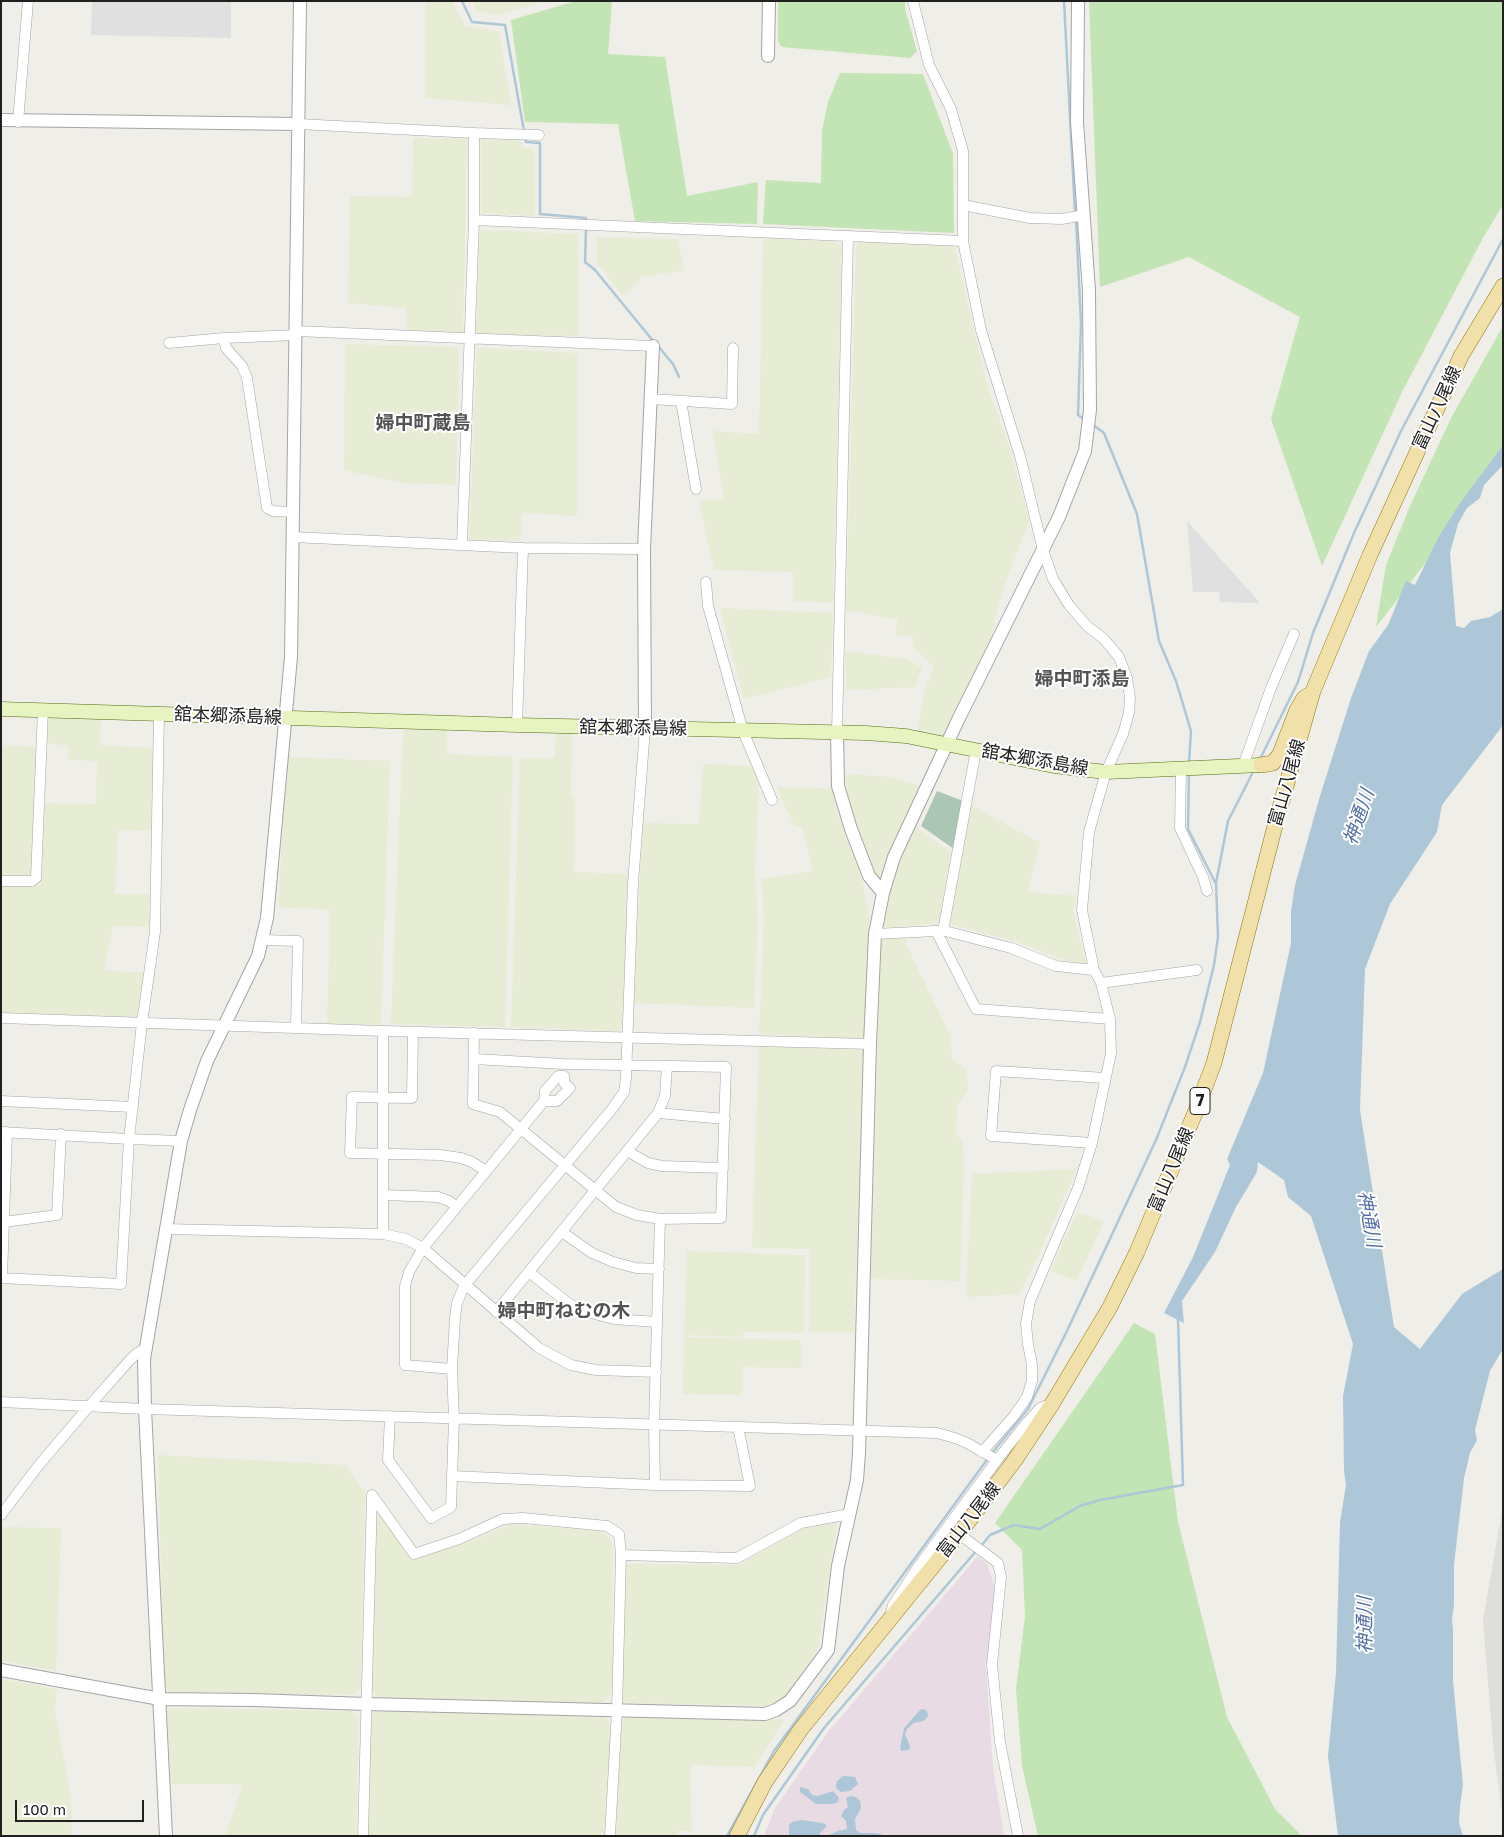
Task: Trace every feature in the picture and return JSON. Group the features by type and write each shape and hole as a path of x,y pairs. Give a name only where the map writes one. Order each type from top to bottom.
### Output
{"main road":[{"name":"富山八尾線","path":"737,1836 765,1782 801,1729 960,1534 1015,1460 1052,1404 1110,1307 1133,1260 1214,1063 1277,818 1314,692 1370,555 1453,373 1461,356 1503,286"},
{"path":"1253,766 1273,763 1280,754 1304,698 1314,692"},
{"name":"舘本郷添島線","path":"1,709 645,729 837,732 906,736 1054,766 1106,772 1253,766"}],"street":[{"path":"18,122 28,1"},
{"path":"166,1836 144,1359 181,1142 200,1078 258,956 267,918 290,657 300,1"},
{"path":"768,56 769,1"},
{"path":"890,1619 893,1605 1027,1397 1032,1381 1032,1365 1026,1324 1030,1301 1078,1188 1092,1143 1111,1053 1110,1019 1101,983 1094,970 1082,910 1089,832 1106,772 1123,734 1129,713 1130,698 1127,678 1119,657 1104,639 1087,626 1069,605 1053,579 1043,550 1020,456 981,330 963,241 963,151 951,109 929,65 913,1"},
{"path":"1,1670 160,1699 765,1714 776,1710 790,1701 828,1650 838,1566 857,1480 870,1044 875,934 883,893 894,857 958,720 1059,517 1084,451 1090,410 1089,291 1078,122 1078,1"},
{"path":"1,120 18,122 298,124 539,135"},
{"path":"462,544 474,220 474,133"},
{"path":"962,205 1030,218 1062,219 1084,215"},
{"path":"474,220 963,241"},
{"path":"848,236 837,732 838,786 850,829 869,876 883,893"},
{"path":"169,343 296,333 653,346 644,549 645,729 633,883 624,1092 612,1110 464,1286 457,1303 455,1317 452,1369 454,1419 451,1507 431,1518 388,1460 390,1416"},
{"path":"224,338 226,348 242,366 247,378 267,508 273,511 293,512"},
{"path":"651,399 732,404 733,348"},
{"path":"681,401 696,489"},
{"path":"293,537 523,548 644,549"},
{"path":"517,725 523,548"},
{"path":"706,582 708,606 743,731 772,800"},
{"path":"1253,766 1271,688 1294,634"},
{"path":"1,880 32,881 36,878 43,710"},
{"path":"159,713 155,932 142,1023 129,1139 121,1284 1,1278 4,1222 4,1132 61,1134 129,1139 181,1142"},
{"path":"976,750 940,931 976,1009 1110,1019"},
{"path":"1181,768 1180,828 1207,891"},
{"path":"875,934 940,931 1011,948 1056,966 1094,970"},
{"path":"262,940 298,941 296,1028"},
{"path":"1101,983 1197,970"},
{"path":"1,1018 413,1032 870,1044"},
{"path":"383,1031 383,1234"},
{"path":"413,1032 412,1098 352,1097 350,1153 440,1155 461,1158 472,1162 486,1171"},
{"path":"474,1033 473,1104 500,1112 522,1128 616,1207 637,1216 660,1219 721,1218 726,1067 564,1064 474,1059"},
{"path":"544,1101 557,1102 570,1088 564,1083 564,1064"},
{"path":"496,1312 658,1114 665,1096 666,1066"},
{"path":"1092,1143 991,1136 996,1071 1105,1078"},
{"path":"452,1369 405,1365 405,1286 409,1272 423,1248 544,1101 545,1091 558,1076 564,1076"},
{"path":"1,1101 133,1107"},
{"path":"658,1114 725,1118"},
{"path":"4,1222 57,1215 61,1134"},
{"path":"628,1151 648,1163 662,1166 723,1168"},
{"path":"383,1194 438,1197 449,1201 457,1208"},
{"path":"655,1485 654,1425 660,1219"},
{"path":"166,1229 383,1234 406,1239 423,1248 464,1286 539,1348 571,1365 596,1370 656,1372"},
{"path":"562,1232 592,1254 636,1268 658,1269"},
{"path":"529,1272 568,1303 583,1311 614,1319 657,1322"},
{"path":"1,1515 39,1465 90,1405 129,1361 146,1348"},
{"path":"1,1402 145,1409 859,1430 937,1434 955,1438 990,1456"},
{"path":"990,1456 1024,1426 1040,1408 1052,1404"},
{"path":"452,1476 655,1485 750,1486 738,1427"},
{"path":"363,1836 372,1495 414,1554 459,1539 503,1519 523,1518 607,1526 619,1534 621,1555 617,1710 610,1836"},
{"path":"621,1555 737,1558 802,1524 850,1514"},
{"path":"960,1534 998,1563 1001,1577 992,1665 1000,1742 1018,1836"}],"shaded area":[{"path":"92,1 231,1 231,38 91,35"},
{"path":"1187,521 1260,603 1220,602 1219,592 1193,592"},
{"path":"1503,1506 1503,1823 1493,1743 1483,1620"},
{"path":"978,1556 987,1564 996,1590 986,1668 993,1767 1004,1836 764,1836 775,1808 828,1732"}],"green space":[{"path":"426,1 452,1 465,26 499,31 511,105 425,98"},
{"path":"473,1 545,1 498,15 477,11"},
{"path":"576,1 612,1 608,54 665,57 687,196 758,182 757,224 635,221 618,124 525,122 511,20"},
{"path":"778,1 905,1 905,9 917,51 910,58 782,47 778,41"},
{"path":"1089,1 1503,1 1503,205 1483,238 1403,390 1322,566 1271,419 1300,317 1189,257 1100,287"},
{"path":"840,73 923,74 953,154 954,233 763,224 766,180 821,183 822,131 828,102"},
{"path":"413,138 467,139 463,333 407,331 406,308 348,303 350,196 412,197"},
{"path":"481,139 520,140 522,147 534,149 535,216 481,213"},
{"path":"480,230 578,234 578,336 476,334"},
{"path":"597,237 678,239 684,270 642,277 623,296 597,263"},
{"path":"763,238 837,242 842,248 833,603 793,601 793,572 714,570 699,502 724,498 713,431 759,434"},
{"path":"859,242 954,245 987,385 1009,445 1029,521 1001,594 978,694 947,740 917,733 924,693 934,667 912,646 914,638 895,634 898,620 846,610 856,247"},
{"path":"1503,326 1503,448 1427,561 1376,627 1386,565 1410,506 1451,418"},
{"path":"345,344 459,347 456,485 403,483 344,470"},
{"path":"477,348 577,353 577,516 522,513 520,541 469,539"},
{"path":"720,608 833,613 831,677 744,699"},
{"path":"845,651 908,659 922,668 915,687 846,690"},
{"path":"50,715 101,716 100,745 155,748 153,831 118,830 115,894 150,894 149,927 113,926 104,970 146,973 141,1014 136,1018 1,1014 1,884 41,885 45,803 96,804 97,761 68,760 69,746 47,743 48,719"},
{"path":"406,728 447,730 447,754 513,757 505,1027 393,1024 391,1022 403,733"},
{"path":"556,733 572,733 571,798 575,798 574,872 628,874 622,1027 619,1031 511,1027 520,758 555,758"},
{"path":"1,745 38,747 34,872 28,877 1,876"},
{"path":"287,757 390,761 381,1020 379,1025 327,1024 330,910 278,907"},
{"path":"703,764 752,766 759,779 755,874 758,918 754,1008 633,1003 643,823 699,824"},
{"path":"846,774 889,777 934,790 916,827 951,852 939,923 884,928 877,878 854,820 847,796"},
{"path":"776,787 832,788 837,813 857,863 870,921 865,1033 862,1039 759,1034 764,917 761,879 813,871 802,826 795,827"},
{"path":"937,791 963,801 954,849 921,826"},
{"path":"971,805 1040,843 1028,892 1076,896 1073,911 1086,963 1081,964 1055,957 1017,942 950,923"},
{"path":"907,936 906,944 951,1037 952,1058 966,1070 968,1089 957,1107 956,1132 963,1144 964,1170 960,1281 871,1279 881,941 883,938"},
{"path":"759,1046 859,1050 863,1053 854,1333 809,1332 810,1249 752,1248"},
{"path":"1077,1169 1019,1294 969,1297 966,1294 972,1174"},
{"path":"1078,1212 1104,1221 1077,1281 1051,1271"},
{"path":"687,1251 805,1255 804,1333 743,1332 743,1337 684,1335"},
{"path":"1134,1323 1155,1334 1178,1522 1227,1717 1275,1809 1302,1836 1038,1836 1022,1766 1016,1689 1025,1616 1022,1550 995,1523"},
{"path":"684,1337 799,1340 801,1343 801,1368 743,1367 742,1395 683,1394"},
{"path":"158,1455 345,1465 365,1492 361,1687 353,1695 171,1692 164,1688"},
{"path":"377,1510 415,1559 469,1542 509,1524 600,1531 612,1540 613,1693 602,1703 379,1698 371,1690"},
{"path":"837,1523 818,1649 785,1697 771,1706 621,1703 626,1564 738,1565 804,1528"},
{"path":"1,1527 61,1528 56,1671 1,1661"},
{"path":"1,1679 57,1689 55,1711 71,1797 72,1836 1,1836"},
{"path":"167,1708 351,1711 359,1717 356,1836 225,1836 242,1787 236,1784 171,1784"},
{"path":"376,1709 604,1716 611,1724 604,1836 367,1836 370,1716"},
{"path":"621,1716 784,1720 754,1767 690,1765 692,1831 678,1831 678,1836 616,1836"}],"water":[{"name":"神通川","path":"1503,445 1503,465 1484,485 1480,498 1467,508 1458,524 1450,553 1456,626 1464,628 1471,621 1490,617 1503,609 1503,722 1501,728 1442,805 1437,832 1390,904 1365,969 1360,1110 1394,1327 1420,1349 1462,1294 1503,1269 1503,1349 1490,1371 1475,1430 1477,1440 1470,1453 1464,1478 1454,1565 1454,1605 1452,1618 1453,1681 1463,1785 1459,1823 1463,1836 1338,1836 1328,1756 1336,1673 1340,1522 1346,1485 1344,1471 1343,1396 1353,1344 1311,1216 1288,1197 1284,1180 1258,1162 1257,1172 1236,1207 1215,1252 1182,1301 1184,1323 1164,1313 1193,1257 1230,1165 1227,1159 1263,1073 1291,943 1291,911 1295,885 1320,796 1351,698 1369,651 1388,625 1406,581 1415,585 1438,538 1458,506"},
{"path":"921,1709 926,1710 927,1718 914,1723 907,1729 905,1734 910,1746 909,1750 901,1751 904,1728"},
{"path":"843,1776 855,1777 858,1784 850,1791 841,1792 836,1788 836,1785 837,1781"},
{"path":"800,1787 808,1789 812,1795 818,1796 833,1791 839,1798 838,1802 833,1804 816,1804 800,1792"},
{"path":"850,1796 856,1797 860,1801 861,1808 855,1819 856,1830 860,1833 874,1833 881,1834 882,1836 827,1836 847,1829 846,1821 841,1816 848,1807 846,1798"},
{"path":"802,1820 826,1824 826,1827 820,1833 820,1836 789,1836 789,1825 792,1822"}],"waterway":[{"path":"462,1 472,22 505,25 524,131"},
{"path":"1064,1 1075,213"},
{"path":"525,136 526,142 540,143 540,214 586,218 586,223"},
{"path":"1076,219 1081,324 1078,415 1085,420"},
{"path":"586,228 585,262 595,270 654,342"},
{"path":"1260,759 1298,682 1313,633 1354,533 1401,431 1503,239"},
{"path":"658,346 673,364 679,377"},
{"path":"1092,424 1104,433 1137,514 1159,641 1176,681 1191,731 1189,763"},
{"path":"992,1453 1028,1409 1067,1331 1156,1140 1185,1067 1200,1022 1214,965 1218,937 1216,883 1228,821 1254,770"},
{"path":"1189,773 1188,829 1215,882"},
{"path":"981,1546 990,1535 1014,1525 1040,1529 1080,1506 1100,1500 1183,1485 1178,1319"},
{"path":"727,1836 774,1751 989,1457"},
{"path":"754,1836 763,1815 824,1728 977,1550"}],"district":[{"name":"婦中町蔵島","path":"423,423"},
{"name":"婦中町添島","path":"1082,679"},
{"name":"婦中町ねむの木","path":"564,1311"}]}
